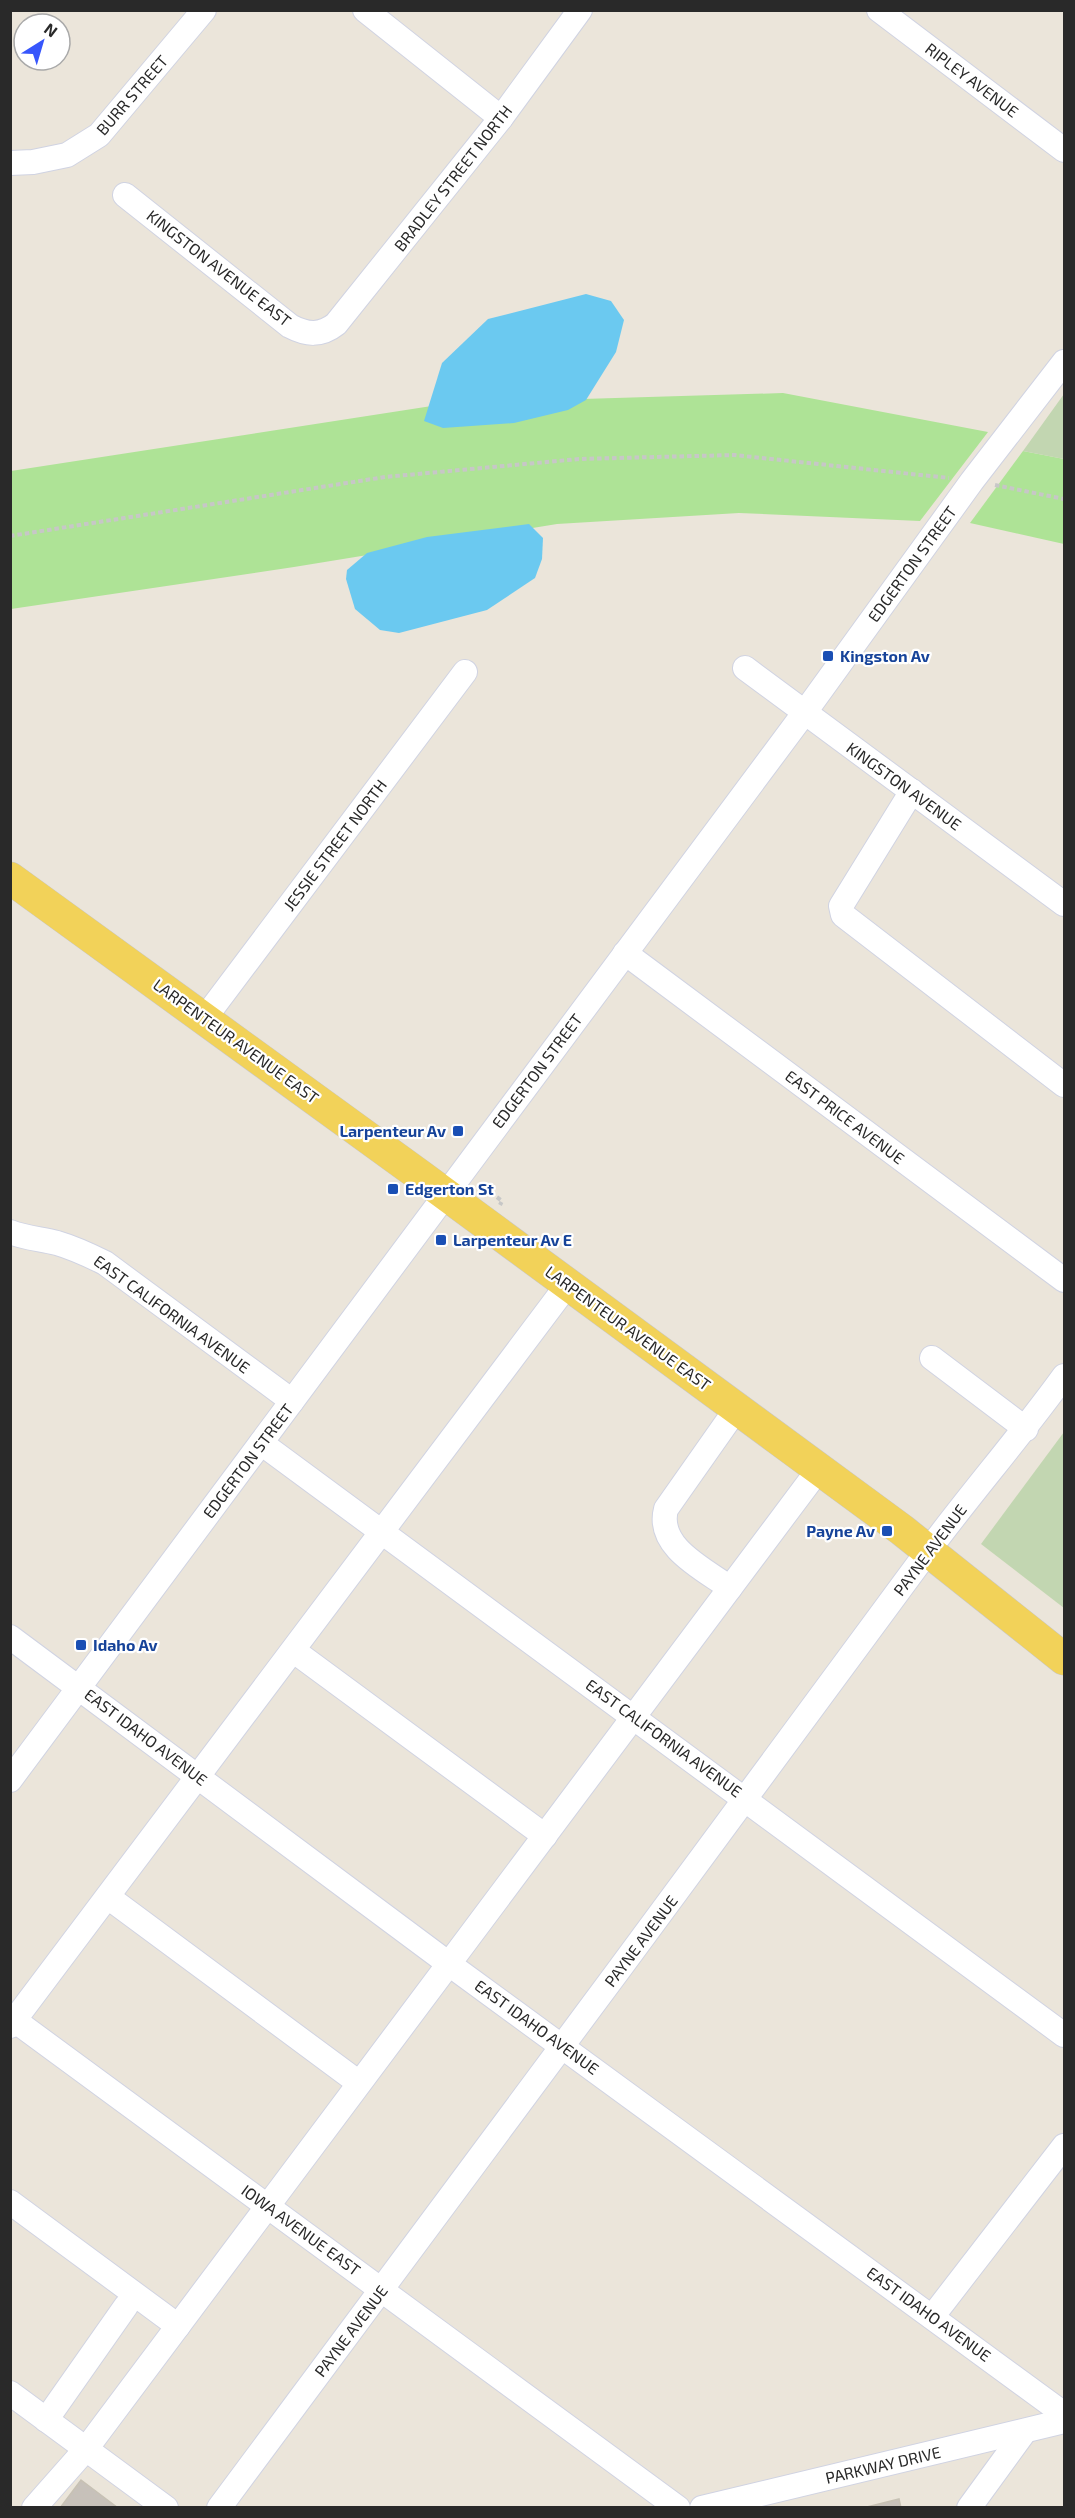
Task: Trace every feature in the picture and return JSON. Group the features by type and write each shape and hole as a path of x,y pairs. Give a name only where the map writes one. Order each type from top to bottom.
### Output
{"main road":[{"name":"LARPENTEUR AVENUE EAST","path":"10,878 737,1408 928,1551 1065,1659"}],"street":[{"name":"BURR STREET","path":"10,163 33,162 67,154 99,135 204,10"},
{"path":"365,10 501,118"},
{"name":"BRADLEY STREET NORTH","path":"316,334 336,324 501,118 580,10"},
{"name":"RIPLEY AVENUE","path":"879,10 1065,150"},
{"name":"KINGSTON AVENUE EAST","path":"124,195 290,326 302,332 316,334"},
{"name":"EDGERTON STREET","path":"10,1780 805,712 972,481 1060,378"},
{"name":"KINGSTON AVENUE","path":"745,668 1065,904"},
{"name":"JESSIE STREET NORTH","path":"204,1019 465,672"},
{"path":"912,791 841,906 843,915 1065,1085"},
{"name":"EAST PRICE AVENUE","path":"625,953 1065,1280"},
{"name":"EAST CALIFORNIA AVENUE","path":"10,1232 58,1243 105,1263 292,1401"},
{"path":"12,2021 200,1777 568,1284"},
{"path":"932,1358 1026,1429"},
{"name":"PAYNE AVENUE","path":"219,2508 747,1799 928,1551 1026,1429 1065,1376"},
{"path":"730,1588 679,1550 669,1538 663,1520 666,1509 737,1408"},
{"name":"EAST CALIFORNIA AVENUE","path":"261,1443 747,1799 1065,2036"},
{"path":"34,2508 86,2449 819,1469"},
{"name":"EAST IDAHO AVENUE","path":"10,1637 449,1964 563,2045 1065,2414"},
{"path":"294,1651 545,1836"},
{"path":"108,1897 359,2083"},
{"name":"IOWA AVENUE EAST","path":"12,2021 382,2289 678,2508"},
{"path":"932,2317 1065,2146"},
{"path":"10,2202 178,2326"},
{"path":"46,2420 126,2306"},
{"path":"12,2398 46,2420 166,2508"},
{"name":"PARKWAY DRIVE","path":"702,2508 1065,2421"},
{"path":"969,2508 1025,2431"}],"path":[{"path":"10,536 385,477 579,459 734,455 951,478"},
{"path":"991,484 1065,499"}],"green space":[{"path":"783,393 988,432 920,521 739,513 557,524 294,567 11,609 11,471 451,403"},
{"path":"1064,394 1064,459 1023,451"},
{"path":"1023,451 1064,459 1064,544 970,523"},
{"path":"1064,1432 1064,1608 981,1544"}],"water":[{"path":"586,294 611,301 624,320 616,352 586,400 568,410 514,423 443,428 424,421 442,363 488,319"},
{"path":"529,524 543,538 542,559 535,578 487,610 399,633 380,630 355,609 346,579 347,570 367,553 427,537"}],"building":[{"path":"81,2480 118,2508 60,2508"},
{"path":"899,2499 901,2508 863,2508"}],"place":[{"name":"Kingston Av","path":"828,656"},
{"name":"Larpenteur Av","path":"458,1131"},
{"name":"Edgerton St","path":"393,1189"},
{"name":"Larpenteur Av E","path":"441,1240"},
{"name":"Payne Av","path":"887,1531"},
{"name":"Idaho Av","path":"81,1645"}]}
